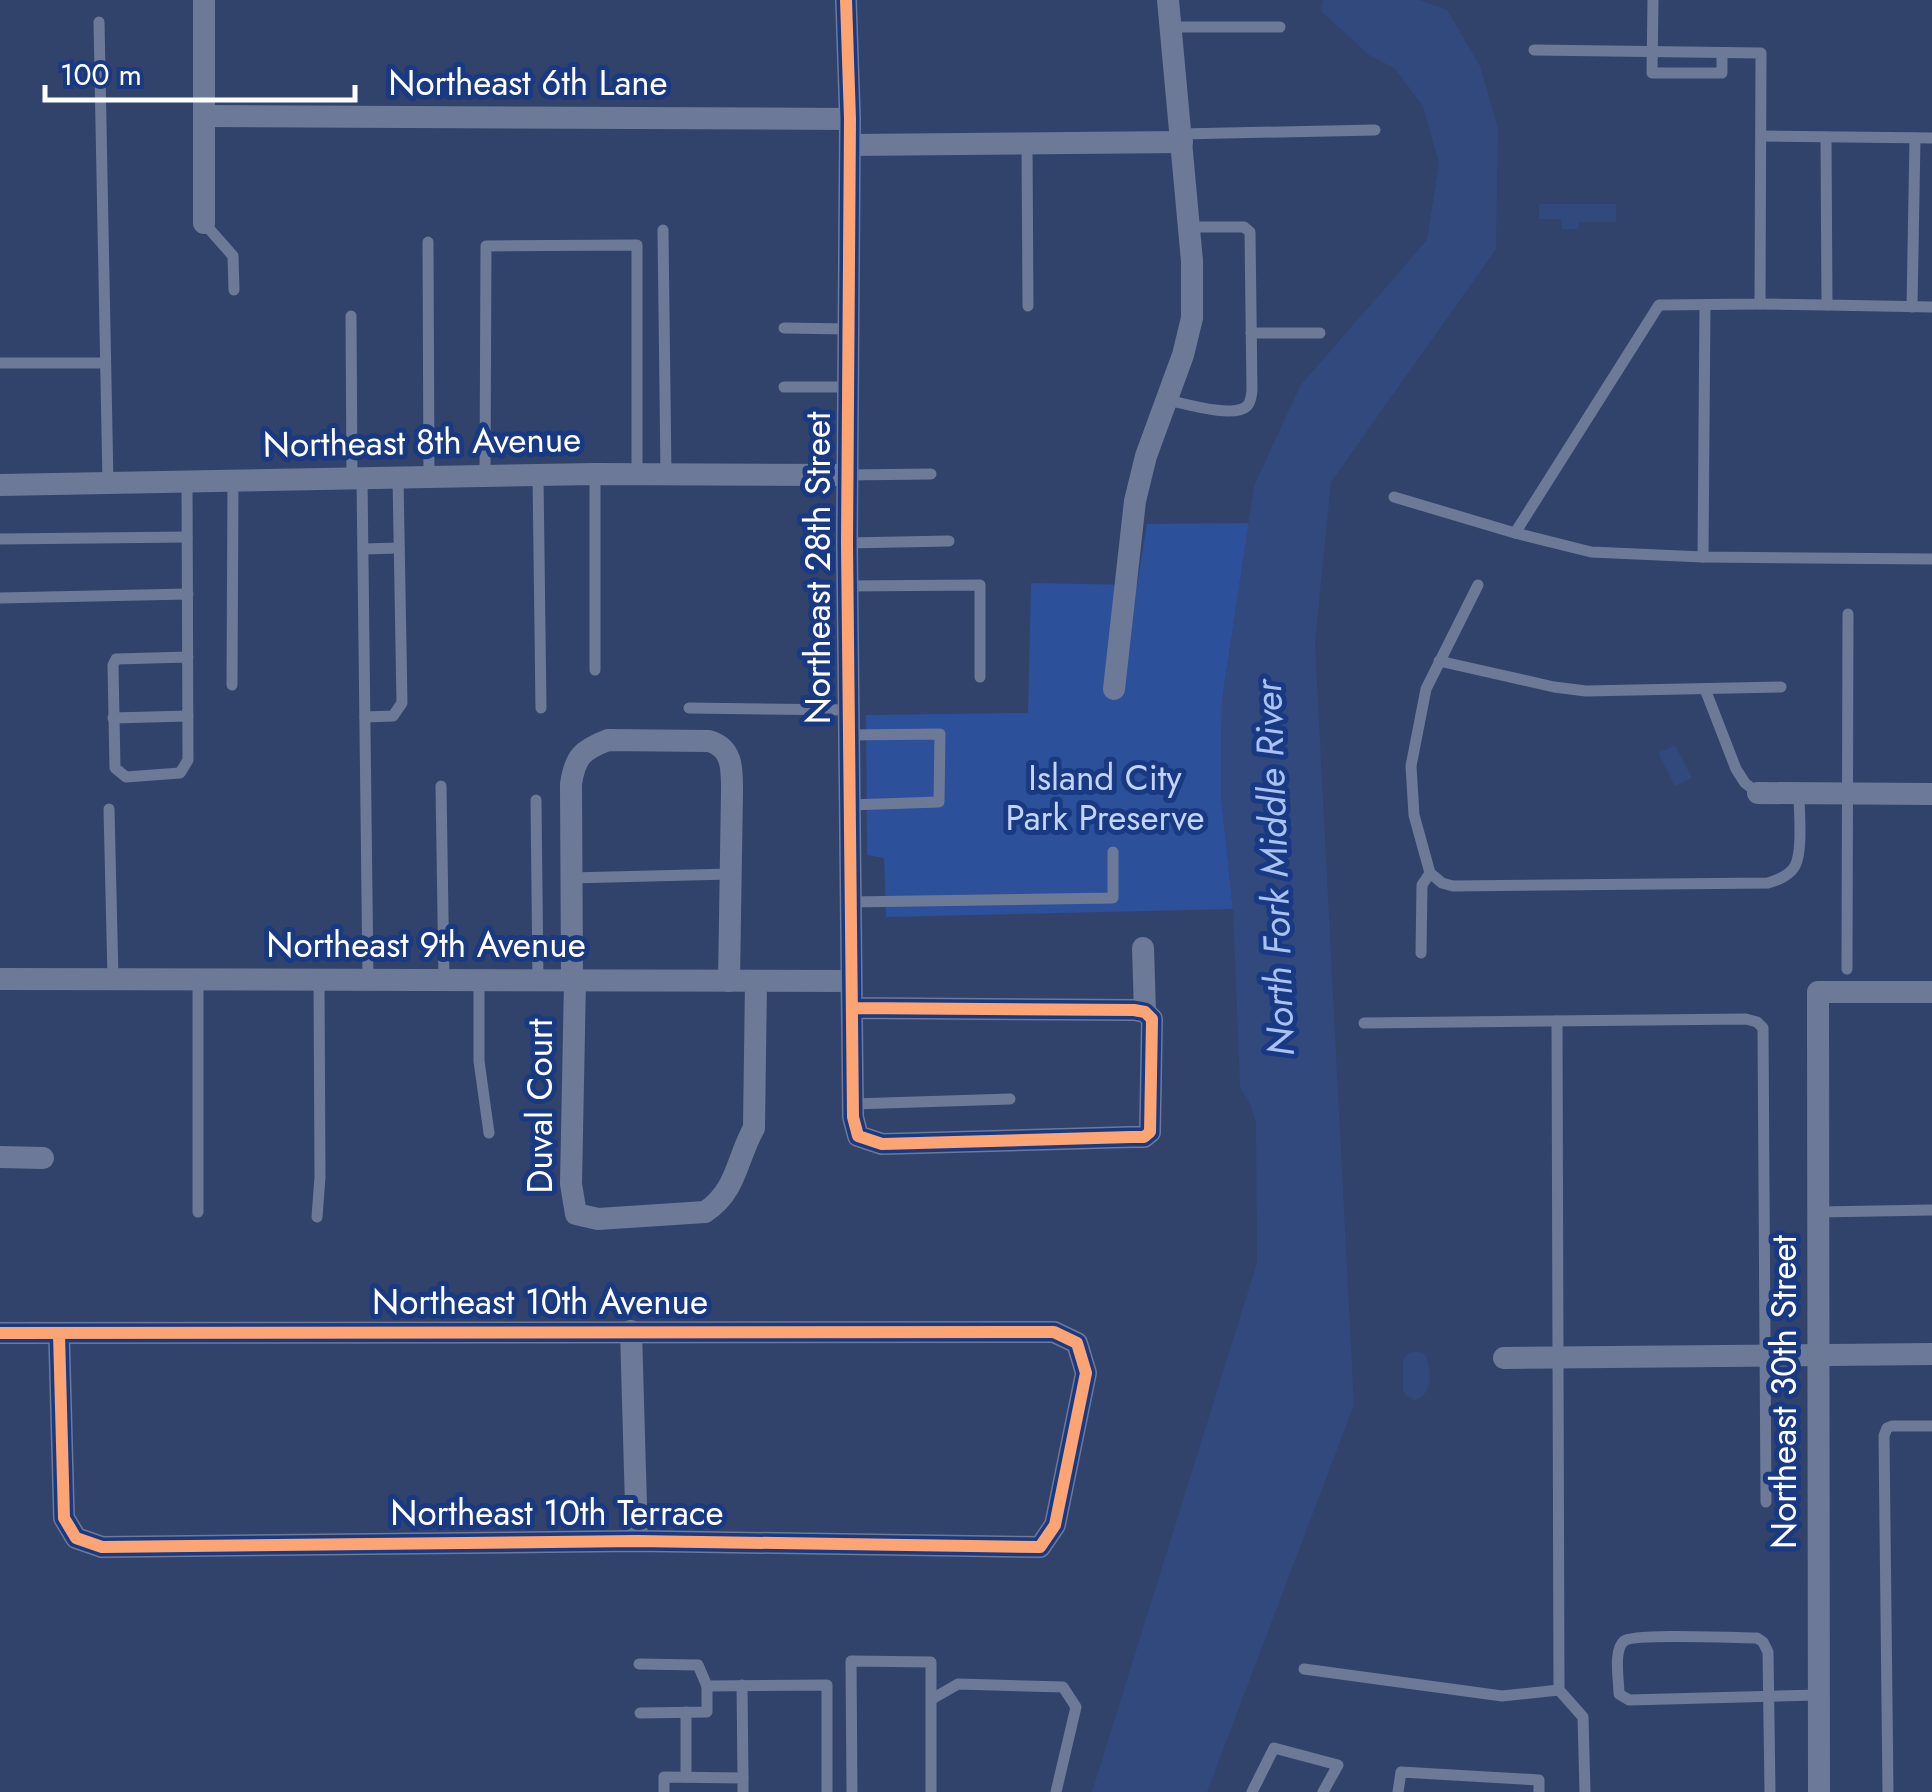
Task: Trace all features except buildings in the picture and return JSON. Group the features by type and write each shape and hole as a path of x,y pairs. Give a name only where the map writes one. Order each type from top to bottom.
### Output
{"street":[{"path":"204,0 204,224"},
{"name":"Northeast 28th Street","path":"846,0 850,119 846,475 850,902 853,1104 858,1136 882,1144 1144,1137 1150,1132 1152,1121 1152,1019 1144,1012"},
{"path":"1114,689 1135,501 1192,318 1192,261 1168,0"},
{"name":"Northeast 6th Lane","path":"206,116 850,119"},
{"path":"850,146 1181,138"},
{"name":"Northeast 8th Avenue","path":"0,484 595,474 846,475"},
{"path":"574,981 574,763 592,746 608,740 709,741 729,755 732,770 728,981"},
{"path":"1758,793 1932,794"},
{"path":"852,1008 1144,1012 1143,948"},
{"name":"Northeast 9th Avenue","path":"0,979 852,982"},
{"name":"Duval Court","path":"574,981 571,1184 576,1214 598,1218 705,1212 718,1204 729,1189 754,1128 756,981"},
{"name":"Northeast 30th Street","path":"1819,1792 1818,992 1932,992"},
{"path":"0,1158 43,1158"},
{"path":"631,1331 637,1541"},
{"name":"Northeast 10th Avenue","path":"0,1334 1054,1332 1076,1344 1086,1372 1054,1525 1040,1547"},
{"name":"Northeast 10th Terrace","path":"59,1334 64,1518 76,1538 102,1547 637,1541 1040,1547"},
{"path":"1504,1358 1932,1354"}],"lane":[{"path":"1653,0 1652,73 1722,73 1722,52"},
{"path":"99,22 108,483"},
{"path":"1171,28 1280,27"},
{"path":"1534,50 1761,53 1760,304"},
{"path":"1181,138 1375,130"},
{"path":"1761,136 1932,138"},
{"path":"1826,137 1826,305"},
{"path":"1912,307 1915,138"},
{"path":"1027,144 1028,306"},
{"path":"204,224 234,256 234,290"},
{"path":"1167,400 1238,411 1250,403 1252,391 1250,232 1247,228 1189,227"},
{"path":"663,230 666,475"},
{"path":"428,242 429,478"},
{"path":"485,477 486,246 637,244 637,474"},
{"path":"1516,533 1660,305 1932,307"},
{"path":"1703,557 1705,305"},
{"path":"351,316 363,532 368,980"},
{"path":"784,328 848,329"},
{"path":"1251,333 1320,333"},
{"path":"0,363 105,363"},
{"path":"784,388 847,387"},
{"path":"595,474 595,670"},
{"path":"846,475 931,474"},
{"path":"538,476 540,708"},
{"path":"365,717 393,716 402,703 398,478"},
{"path":"232,686 233,481"},
{"path":"187,482 188,594 188,656 188,760 180,773 126,777 115,768 116,659 188,656"},
{"path":"1394,496 1592,552 1932,559"},
{"path":"0,539 187,537"},
{"path":"847,543 950,541"},
{"path":"363,549 399,548"},
{"path":"847,586 980,584 980,676"},
{"path":"1478,585 1426,689 1411,766 1414,814 1430,872 1442,883 1768,883 1782,879 1795,866 1800,836 1798,793"},
{"path":"0,598 188,594"},
{"path":"1847,969 1848,614"},
{"path":"1439,660 1570,689 1781,687"},
{"path":"1705,689 1736,769 1758,793"},
{"path":"690,708 848,710"},
{"path":"114,718 188,716"},
{"path":"849,736 940,734 939,802 850,805"},
{"path":"441,786 444,980"},
{"path":"536,800 538,980"},
{"path":"110,810 113,978"},
{"path":"850,902 1114,898 1113,852"},
{"path":"1421,953 1422,885 1430,872"},
{"path":"572,878 730,874"},
{"path":"198,978 198,1212"},
{"path":"317,1217 319,978"},
{"path":"479,980 478,1061 489,1133"},
{"path":"1364,1023 1746,1019 1763,1028 1766,1502"},
{"path":"1556,1021 1558,1690 1584,1717 1585,1792"},
{"path":"853,1104 1010,1099"},
{"path":"1819,1212 1932,1210"},
{"path":"1888,1792 1884,1436 1892,1426 1932,1426"},
{"path":"1770,1792 1769,1698 1768,1652 1764,1642 1757,1638 1629,1638 1622,1642 1618,1652 1620,1694 1629,1700 1769,1698 1819,1695"},
{"path":"852,1792 851,1661 930,1662 931,1792"},
{"path":"639,1664 698,1665 707,1686 707,1712 640,1713"},
{"path":"1304,1669 1502,1696 1558,1690"},
{"path":"932,1698 958,1684 1063,1687 1076,1707 1056,1792"},
{"path":"707,1686 828,1685 827,1792"},
{"path":"742,1686 743,1792"},
{"path":"686,1712 686,1778"},
{"path":"1252,1792 1274,1748 1338,1765 1323,1792"},
{"path":"1398,1792 1401,1772 1539,1780 1539,1792"},
{"path":"1475,1792 1476,1776"},
{"path":"664,1792 664,1777 743,1778"}],"green space":[{"name":"Island City Park Preserve","path":"1249,523 1222,700 1221,796 1233,909 886,917 884,858 867,855 866,715 1028,713 1031,583 1137,585 1147,524"}],"water":[{"name":"North Fork Middle River","path":"1323,0 1419,0 1447,10 1480,66 1498,129 1496,249 1331,482 1315,643 1354,1405 1207,1792 1092,1792 1257,1263 1256,1123 1240,1087 1233,909 1221,796 1222,700 1254,486 1300,386 1427,240 1439,163 1423,106 1394,68 1369,55 1321,11"},
{"path":"1539,204 1616,204 1616,222 1579,222 1578,229 1562,229 1561,219 1539,219"},
{"path":"1675,745 1692,778 1675,786 1658,753"},
{"path":"1407,1354 1425,1354 1430,1374 1425,1393 1415,1400 1403,1390 1403,1361"}],"cycle path":[{"path":"846,0 850,119 847,543 853,1117 858,1136 882,1144 1144,1137 1150,1132 1152,1019 1145,1012 852,1008"},
{"path":"0,1333 1054,1332 1077,1343 1086,1373 1055,1525 1040,1547 637,1541 102,1547 76,1538 64,1518 59,1334"}]}
